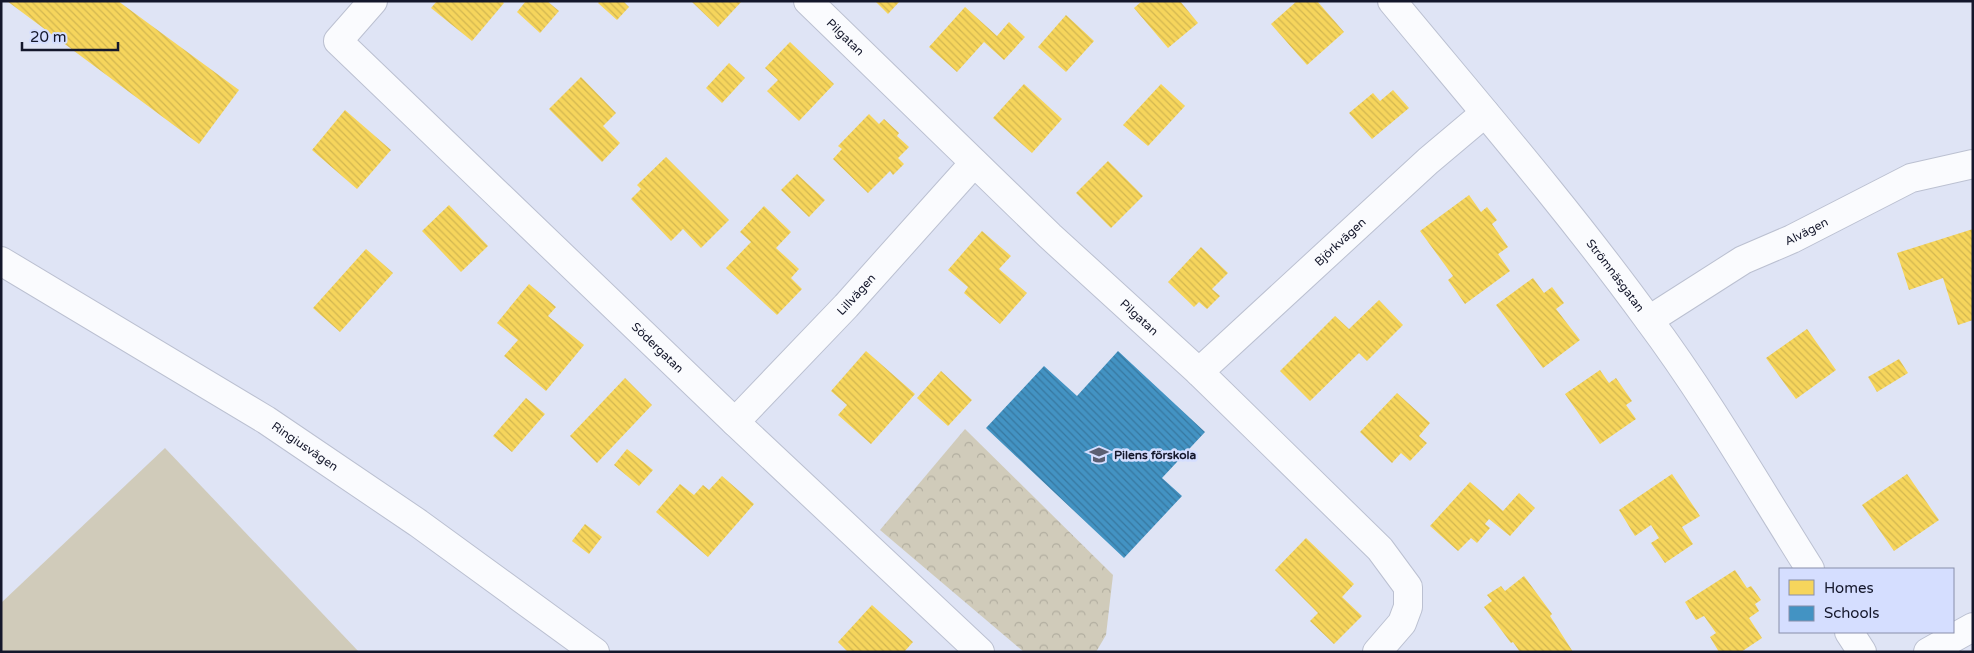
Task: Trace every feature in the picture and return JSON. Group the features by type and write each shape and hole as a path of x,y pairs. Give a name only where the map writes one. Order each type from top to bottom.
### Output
{"street":[{"name":"Södergatan","path":"373,1 338,41 735,422 980,652"},
{"name":"Pilgatan","path":"808,1 1050,236 1199,372 1380,549 1408,587 1408,607 1402,623 1377,652"},
{"name":"Strömnäsgatan","path":"1392,1 1572,219 1649,320 1701,396 1809,568"},
{"name":"Björkvägen","path":"1199,372 1428,161 1485,113"},
{"name":"Lillvägen","path":"735,422 846,306 974,163"},
{"name":"Alvägen","path":"1649,320 1742,260 1792,239 1911,178 1973,164"},
{"name":"Ringiusvägen","path":"1,261 266,420 418,522 595,652"},
{"path":"1928,652 1973,626"},
{"path":"1851,633 1862,652"}],"green space":[{"path":"965,429 1113,575 1106,635 1096,652 1024,652 880,530"},
{"path":"165,448 359,652 1,652 1,603"}],"building: Homes":[{"path":"7,1 118,1 239,90 199,144"},
{"path":"437,1 501,1 504,3 472,41 431,8"},
{"path":"526,1 547,1 559,11 540,33 517,12"},
{"path":"600,1 623,1 629,7 617,20 598,3"},
{"path":"691,1 742,1 718,27"},
{"path":"875,1 900,1 888,14"},
{"path":"1142,1 1180,1 1198,23 1168,48 1134,8"},
{"path":"1297,1 1317,1 1344,32 1307,65 1271,24"},
{"path":"965,7 997,36 1009,22 1025,37 1004,60 984,42 957,72 929,47"},
{"path":"1066,15 1094,41 1066,72 1038,47"},
{"path":"790,42 834,84 799,121 767,91 778,80 765,68"},
{"path":"729,63 745,78 722,103 706,88"},
{"path":"581,77 616,113 603,126 620,143 602,162 549,109"},
{"path":"1024,84 1062,119 1032,153 993,118"},
{"path":"1161,84 1185,106 1148,146 1123,125"},
{"path":"1393,90 1409,108 1372,139 1349,113 1373,93 1380,101"},
{"path":"345,110 391,150 357,189 312,150"},
{"path":"869,114 879,124 884,119 899,133 897,136 909,147 898,158 904,164 893,175 890,171 868,193 833,159 842,149 838,146"},
{"path":"666,157 729,220 701,248 683,229 671,241 631,199 641,189 637,185"},
{"path":"1108,161 1143,196 1111,228 1076,193"},
{"path":"797,174 825,200 809,217 781,190"},
{"path":"1469,195 1481,212 1487,207 1497,220 1492,224 1508,247 1498,254 1510,271 1465,304 1448,280 1453,276 1420,231"},
{"path":"449,205 488,246 461,272 422,231"},
{"path":"764,206 791,232 776,248 799,269 791,278 802,289 777,315 726,268 751,242 740,232"},
{"path":"1973,229 1973,320 1958,325 1943,278 1909,290 1897,253"},
{"path":"982,231 1011,256 999,269 1027,293 1000,324 964,293 968,287 948,270"},
{"path":"1201,247 1228,273 1212,289 1220,296 1207,309 1199,302 1194,307 1168,282"},
{"path":"366,249 393,273 340,332 313,308"},
{"path":"1533,278 1544,293 1552,287 1564,303 1556,309 1580,340 1543,368 1496,305"},
{"path":"529,284 556,307 548,316 584,345 546,391 504,356 518,340 497,323"},
{"path":"1379,300 1403,325 1367,361 1359,353 1310,401 1280,371 1335,316 1349,329"},
{"path":"1807,329 1836,370 1796,399 1766,358"},
{"path":"866,351 915,394 871,444 838,415 847,405 831,391"},
{"path":"1899,359 1908,373 1877,392 1868,377"},
{"path":"1600,370 1609,383 1616,378 1632,401 1626,405 1636,419 1600,444 1565,394"},
{"path":"941,371 972,400 948,426 917,398"},
{"path":"625,378 652,405 597,463 570,436"},
{"path":"1397,393 1430,423 1419,436 1427,443 1410,461 1401,453 1392,463 1360,432"},
{"path":"526,398 545,414 512,452 493,436"},
{"path":"627,449 653,470 639,486 614,465"},
{"path":"1672,474 1700,516 1682,527 1693,544 1665,563 1651,543 1659,538 1651,525 1635,536 1619,510"},
{"path":"1907,474 1939,520 1894,551 1862,505"},
{"path":"722,476 754,504 708,557 656,512 680,484 694,495 703,485 709,490"},
{"path":"1470,482 1503,511 1519,493 1535,508 1510,536 1489,519 1485,524 1490,528 1477,543 1471,538 1458,551 1430,526"},
{"path":"585,524 602,537 589,554 572,541"},
{"path":"1306,538 1354,584 1342,597 1362,616 1334,644 1310,621 1318,613 1275,570"},
{"path":"1735,570 1747,588 1751,586 1761,600 1755,604 1759,611 1749,618 1762,638 1741,652 1719,652 1710,637 1716,633 1704,616 1696,620 1685,602"},
{"path":"1524,576 1552,614 1550,616 1573,652 1520,652 1484,607 1492,601 1487,595 1501,586 1505,591"},
{"path":"872,605 913,642 904,652 848,652 838,642"}],"building: Schools":[{"name":"Pilens förskola","path":"1118,351 1205,432 1162,478 1182,496 1124,558 986,428 1044,366 1077,396"}],"place":[{"name":"Pilens förskola","path":"1099,455"}]}
